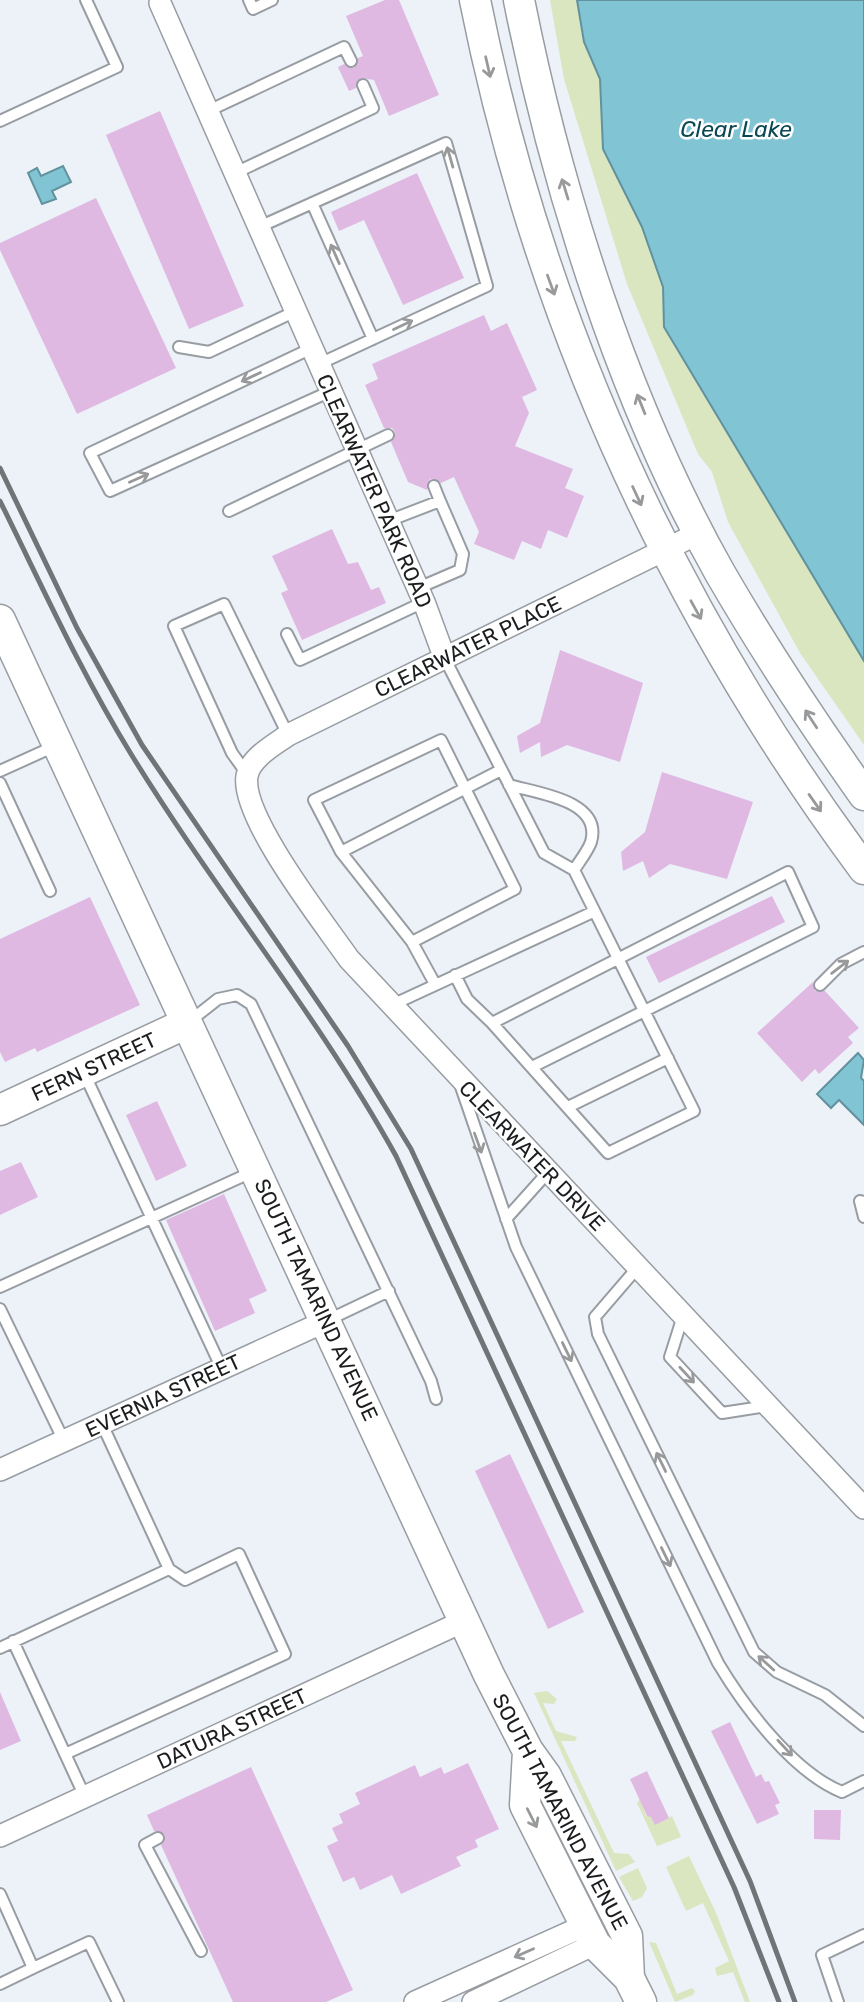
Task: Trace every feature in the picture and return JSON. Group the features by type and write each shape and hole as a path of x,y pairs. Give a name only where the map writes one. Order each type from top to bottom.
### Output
{"street":[{"path":"475,0 509,150 541,257 612,442 663,550 725,662 777,747 864,869"},
{"path":"519,0 553,147 585,254 656,439 699,533 774,662 864,795"},
{"name":"CLEARWATER PARK ROAD","path":"159,1 421,595 445,659"},
{"name":"CLEARWATER PLACE","path":"247,774 261,754 288,735 699,533"},
{"name":"SOUTH TAMARIND AVENUE","path":"0,620 464,1621 528,1751 546,1776 627,1936 635,1990"},
{"name":"CLEARWATER DRIVE","path":"247,774 247,795 254,813 300,890 349,959 864,1508"},
{"name":"FERN STREET","path":"1,1107 84,1072 187,1023"},
{"name":"EVERNIA STREET","path":"0,1470 326,1321"},
{"name":"DATURA STREET","path":"0,1836 464,1621"},
{"path":"528,1751 525,1805 591,1934 635,1990"},
{"path":"557,1867 600,1911 617,1918"},
{"path":"415,2002 591,1934"},
{"path":"473,2002 591,1934"}],"lane":[{"path":"0,121 117,67 86,0"},
{"path":"249,0 253,9 272,0"},
{"path":"208,111 344,47 352,61"},
{"path":"235,173 373,108 363,85"},
{"path":"259,228 446,143 487,286 373,339 316,356 90,453 110,491 331,391"},
{"path":"313,202 373,339"},
{"path":"179,347 209,352 296,311"},
{"path":"229,511 387,435"},
{"path":"287,634 300,660 421,595 460,570 463,554 434,486"},
{"path":"388,522 440,501"},
{"path":"247,774 232,752 174,626 224,604 288,735"},
{"name":"CLEARWATER PARK ROAD","path":"445,659 544,853 574,870"},
{"path":"412,942 515,889 441,740 314,800 341,852 412,942 436,985"},
{"path":"0,771 58,744"},
{"path":"341,852 501,769"},
{"path":"0,783 50,891"},
{"path":"455,975 467,999 492,1023 608,1153 694,1111 574,870 591,841 590,820 575,804 509,785"},
{"path":"492,1023 788,872 813,927 532,1067"},
{"path":"392,1005 593,912"},
{"path":"820,985 841,964 864,952"},
{"path":"187,1023 218,999 237,995 251,1004 389,1291 431,1381 436,1399"},
{"path":"568,1107 668,1058"},
{"path":"84,1072 222,1369"},
{"path":"458,1078 516,1247 712,1652 738,1697 811,1776 842,1792 864,1782"},
{"path":"0,1287 256,1170"},
{"path":"506,1219 549,1171"},
{"path":"864,1202 860,1201 864,1217"},
{"path":"638,1268 595,1317 598,1334 754,1652 777,1672 825,1695 864,1726"},
{"path":"326,1321 389,1291"},
{"path":"0,1309 64,1441"},
{"path":"683,1316 670,1357 722,1413 768,1406"},
{"path":"65,1754 285,1654 239,1554 185,1580 169,1569 102,1423"},
{"path":"0,1647 169,1569"},
{"path":"13,1641 85,1797"},
{"path":"158,1838 145,1845 201,1951"},
{"path":"0,1894 4,1912 33,1968"},
{"path":"838,2002 822,1955 864,1935"},
{"path":"0,1984 89,1942 118,2002"}],"green space":[{"path":"550,0 577,0 584,42 600,79 603,149 642,227 663,287 664,327 864,661 864,745 800,653 728,522 712,472 698,454 627,284 564,79"},
{"path":"547,1691 557,1699 554,1704 543,1703 556,1731 577,1737 575,1741 561,1741 614,1853 629,1854 635,1862 616,1871 534,1693"},
{"path":"640,1799 646,1816 651,1816 655,1824 672,1816 681,1837 657,1846 637,1803"},
{"path":"689,1856 717,1915 750,2002 745,2002 733,1972 717,1976 715,1968 729,1961 703,1903 686,1911 666,1867"},
{"path":"638,1868 647,1888 642,1897 633,1901 619,1877"},
{"path":"649,1942 656,1943 677,1994 692,1988 695,1991 693,1995 675,2002"}],"water":[{"name":"Clear Lake","path":"577,0 864,0 864,661 664,327 663,287 642,227 603,149 600,79 584,42"},
{"path":"63,166 71,182 52,191 56,199 42,204 28,173 37,168 41,176"},
{"path":"858,1053 864,1060 861,1078 864,1081 864,1125 839,1100 831,1108 817,1094"}],"building":[{"path":"385,0 399,0 439,95 389,116 374,80 361,78 356,88 349,91 338,67 344,64 354,68 358,58 363,56 346,16"},
{"path":"160,111 244,306 189,329 106,135"},
{"path":"417,173 464,278 403,305 364,220 339,231 331,212"},
{"path":"96,198 176,368 77,414 0,250 0,243"},
{"path":"484,315 491,331 507,323 537,390 522,397 529,413 515,446 573,469 565,488 584,496 567,538 548,530 541,549 522,541 514,560 474,544 479,532 454,477 441,483 430,479 427,490 408,482 391,442 395,432 392,428 384,428 365,385 378,379 372,364"},
{"path":"332,529 348,564 358,562 371,590 379,587 386,603 302,640 281,593 288,590 272,556"},
{"path":"560,650 643,683 620,762 567,745 541,757 540,742 520,753 517,736 540,723"},
{"path":"662,772 753,802 727,879 670,864 649,878 643,861 623,871 621,852 645,832"},
{"path":"772,896 785,922 659,983 646,957"},
{"path":"90,897 140,1005 37,1052 35,1048 5,1062 0,1052 0,939"},
{"path":"813,982 815,991 825,991 859,1028 848,1037 853,1043 819,1074 815,1069 802,1082 757,1033"},
{"path":"157,1101 187,1166 156,1181 126,1115"},
{"path":"21,1162 38,1197 0,1215 0,1171"},
{"path":"224,1194 267,1291 249,1299 255,1313 215,1331 166,1220"},
{"path":"510,1454 584,1612 548,1629 475,1471"},
{"path":"0,1692 21,1741 0,1750"},
{"path":"730,1722 756,1777 761,1774 765,1782 769,1781 780,1803 775,1805 779,1814 757,1824 711,1731"},
{"path":"468,1763 499,1829 475,1840 478,1847 456,1857 461,1866 401,1894 392,1875 360,1890 354,1877 343,1882 327,1846 338,1841 332,1828 343,1823 339,1814 360,1804 355,1793 415,1765 420,1777 441,1767 444,1774"},
{"path":"251,1767 353,1990 326,2002 233,2002 161,1845 165,1835 154,1831 147,1815"},
{"path":"647,1771 669,1818 655,1825 651,1817 647,1816 630,1779"},
{"path":"814,1810 841,1810 840,1840 814,1839"}],"railway":[{"path":"0,468 77,628 142,745 348,1046 411,1149 750,1881 795,2002"},
{"path":"0,501 79,661 131,754 163,805 334,1053 396,1156 734,1887 779,2002"}]}
